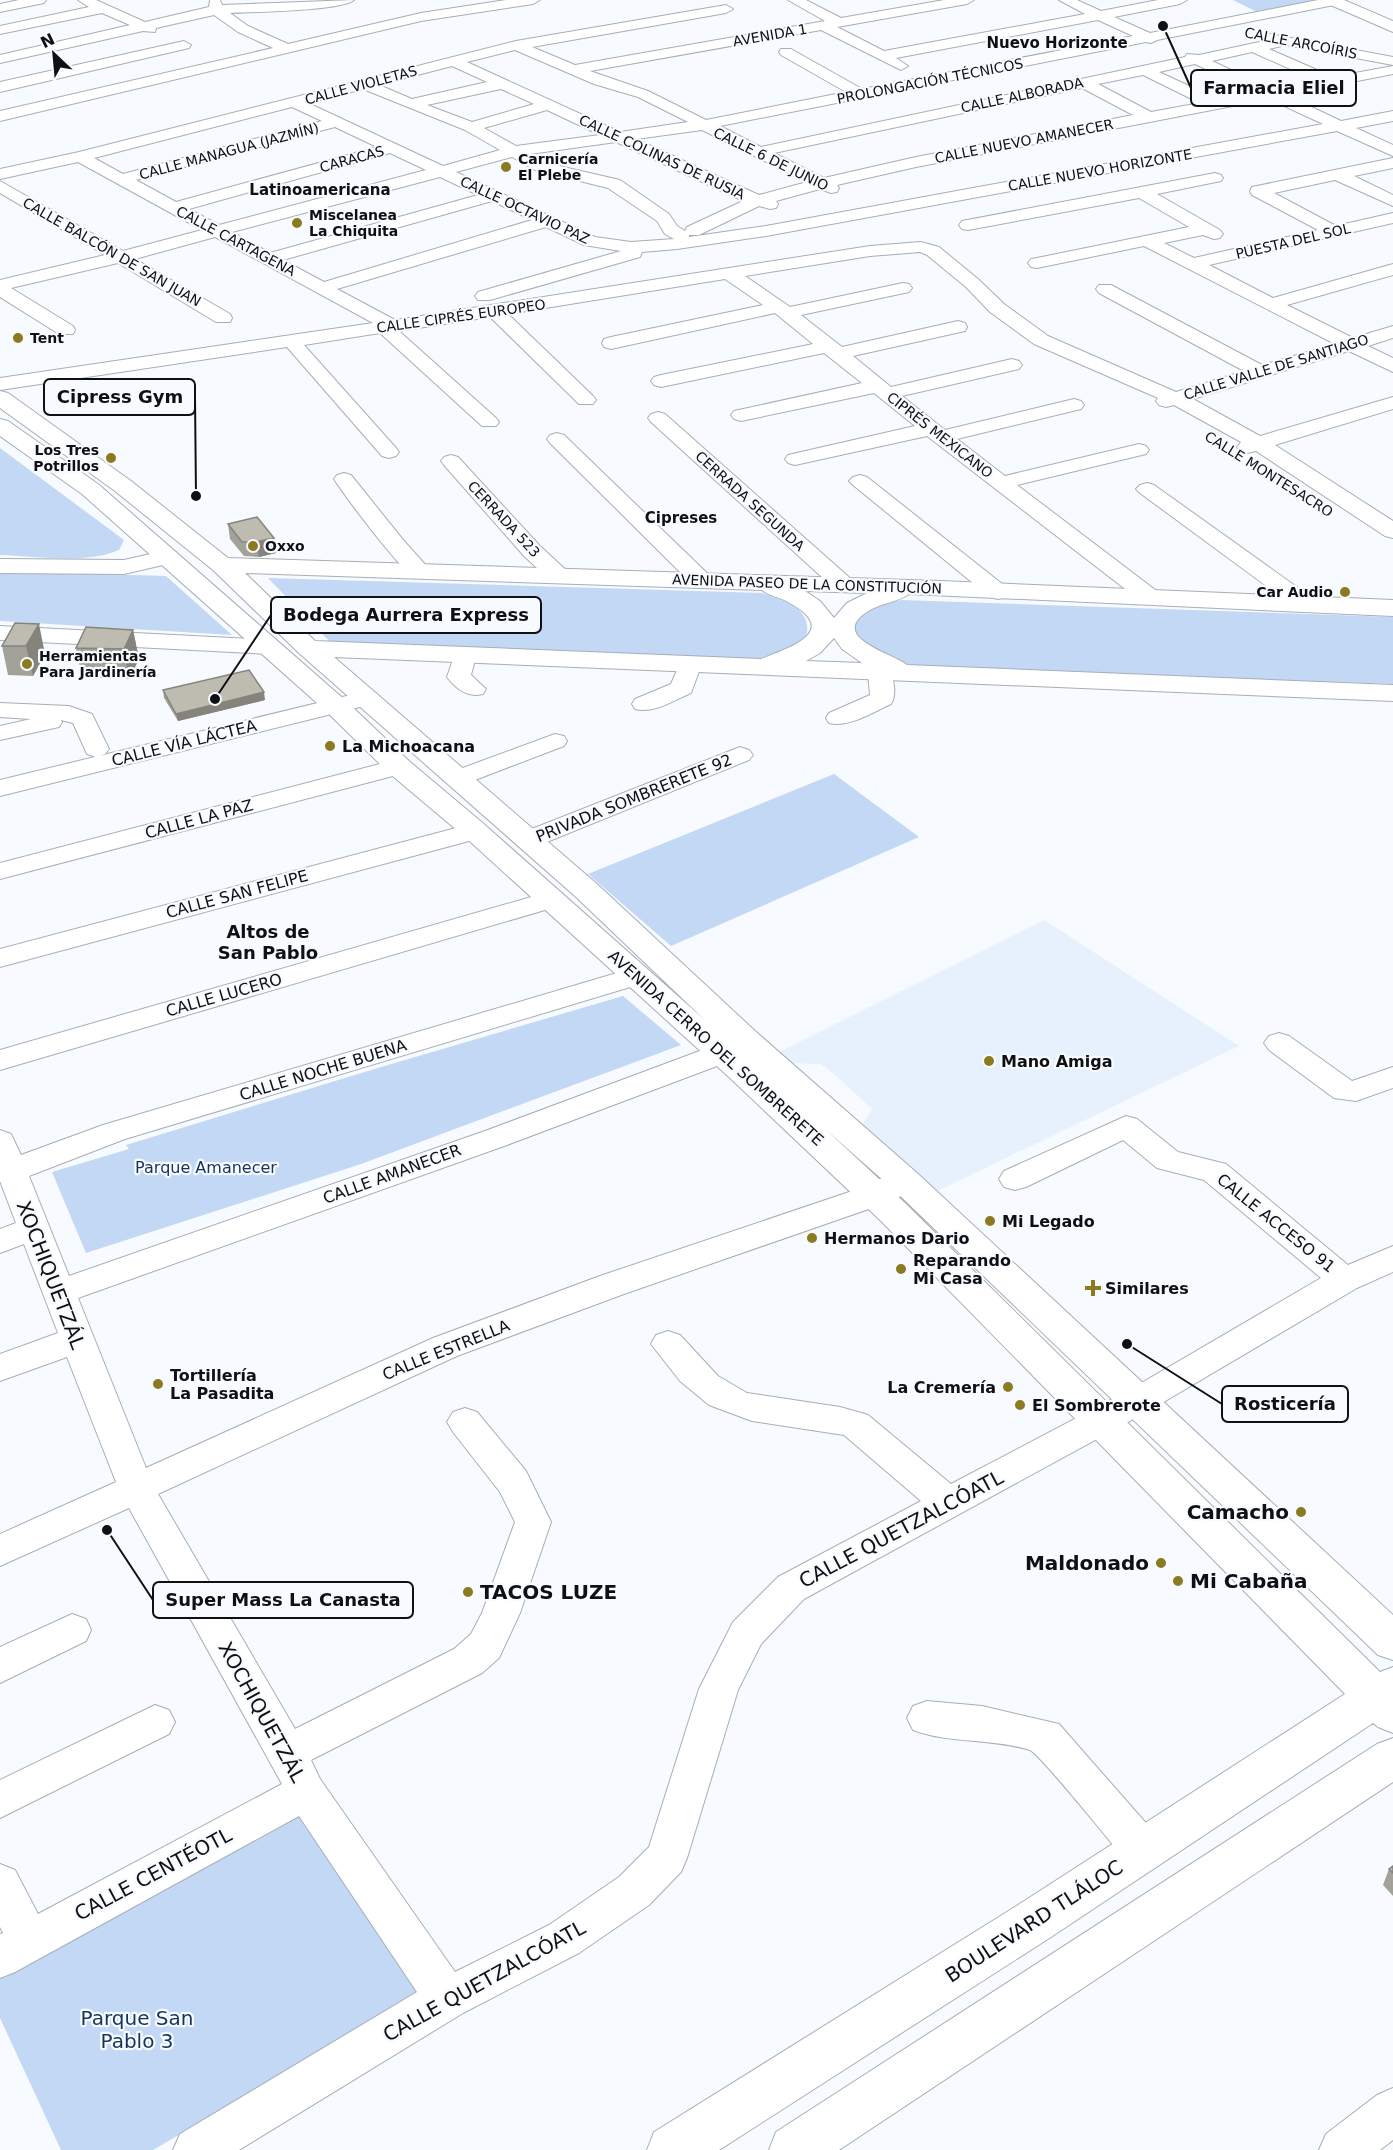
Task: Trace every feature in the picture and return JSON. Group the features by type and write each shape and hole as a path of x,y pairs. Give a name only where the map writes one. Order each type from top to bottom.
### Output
{"main road":[{"path":"1333,1 1391,20"},
{"path":"1358,3 1391,20"},
{"name":"AVENIDA CERRO DEL SOMBRERETE","path":"0,398 123,486 222,565 308,648 691,986 890,1188 1101,1421 1388,1699"},
{"name":"AVENIDA CERRO DEL SOMBRERETE","path":"2,430 90,489 336,706 399,767 475,831 723,1053 890,1188 1138,1401 1393,1642"},
{"name":"AVENIDA PASEO DE LA CONSTITUCIÓN","path":"222,565 843,584 1393,609"},
{"path":"752,668 803,653 820,641 826,629 821,615 807,602 759,582"},
{"path":"912,587 858,607 846,619 843,628 850,643 864,654 887,665 918,674"},
{"path":"308,648 689,666 1393,693"},
{"name":"BOULEVARD TLÁLOC","path":"672,2150 1388,1699"},
{"path":"794,2150 1393,1758"}],"street":[{"path":"0,8 39,0"},
{"path":"85,0 226,64"},
{"path":"0,60 144,27 215,5 310,5 347,0"},
{"path":"4,112 226,64 421,17 533,0"},
{"path":"795,0 840,23"},
{"path":"879,0 902,12"},
{"name":"AVENIDA 1","path":"573,70 964,0"},
{"path":"1066,0 1273,93 1393,152"},
{"path":"883,56 1161,1 1180,0"},
{"name":"PROLONGACIÓN TÉCNICOS","path":"0,287 514,152 703,125 1333,1"},
{"path":"215,5 243,29 288,49"},
{"name":"CALLE VIOLETAS","path":"0,174 80,157 516,45 666,20 725,6"},
{"path":"0,30 104,8"},
{"path":"994,18 1019,30"},
{"path":"666,20 712,46"},
{"path":"753,25 771,35"},
{"path":"824,26 931,81"},
{"name":"CALLE ARCOÍRIS","path":"1209,26 1393,61"},
{"path":"594,32 642,58"},
{"name":"CALLE ALBORADA","path":"759,152 1285,41"},
{"name":"CALLE 6 DE JUNIO","path":"516,45 599,81 644,94 824,183 868,213"},
{"path":"1253,47 1331,82"},
{"path":"0,87 195,50"},
{"path":"786,52 860,94"},
{"name":"CALLE COLINAS DE RUSIA","path":"453,61 757,201 779,207 800,222 870,251"},
{"path":"1144,70 1215,104"},
{"name":"CALLE NUEVO AMANECER","path":"664,244 757,201 824,183 916,162 1393,70"},
{"path":"1083,82 1148,117"},
{"path":"365,84 471,127 542,167 614,184 663,218 671,230 681,236"},
{"path":"410,104 501,84"},
{"path":"1010,98 1030,109"},
{"name":"CALLE OCTAVIO PAZ","path":"294,102 590,241 611,247 664,244 800,222"},
{"path":"471,127 548,105"},
{"path":"944,112 963,123"},
{"name":"CALLE NUEVO HORIZONTE","path":"800,222 868,213 1393,116"},
{"path":"1050,121 1069,132"},
{"name":"CALLE MANAGUA (JAZMÍN)","path":"122,179 337,122"},
{"path":"856,130 876,141"},
{"path":"984,134 1004,146"},
{"name":"CARACAS","path":"173,207 391,148"},
{"path":"896,151 916,162"},
{"name":"CALLE CARTAGENA","path":"80,157 271,258 393,326 489,422"},
{"path":"1335,232 1258,191 1393,163"},
{"path":"1338,175 1393,201"},
{"path":"968,225 1215,178"},
{"name":"CALLE BALCÓN DE SAN JUAN","path":"0,186 223,318"},
{"path":"1141,192 1232,244"},
{"path":"271,258 493,196"},
{"path":"723,218 800,222"},
{"name":"PUESTA DEL SOL","path":"1192,264 1393,218"},
{"path":"322,288 547,221"},
{"path":"1038,263 1204,229"},
{"path":"1147,241 1393,366"},
{"path":"393,326 415,312 500,292 664,244"},
{"name":"CALLE CIPRÉS EUROPEO","path":"0,384 494,311 870,251 921,247"},
{"name":"CALLE MONTESACRO","path":"921,247 933,251 972,283 997,308 1041,340 1259,444 1393,531"},
{"path":"1271,304 1393,269"},
{"name":"CIPRÉS MEXICANO","path":"729,274 783,310 881,390 1150,597"},
{"path":"0,287 66,330"},
{"path":"611,343 903,288"},
{"path":"1105,289 1262,373"},
{"path":"494,311 586,400"},
{"path":"661,381 958,327"},
{"name":"CALLE VALLE DE SANTIAGO","path":"1162,397 1262,373 1393,332"},
{"path":"292,341 389,453"},
{"path":"741,415 1012,365"},
{"name":"CALLE MONTESACRO","path":"1162,397 1233,452 1393,552"},
{"path":"1233,452 1393,403"},
{"path":"795,459 1074,405"},
{"name":"CERRADA SEGUNDA","path":"658,418 843,584"},
{"path":"557,439 702,581"},
{"path":"1001,483 1139,450"},
{"name":"CERRADA 523","path":"451,461 532,551 559,576"},
{"path":"344,479 396,546 419,570"},
{"path":"860,481 998,592"},
{"path":"1147,489 1307,605"},
{"path":"0,566 124,567 168,557"},
{"path":"0,633 269,647"},
{"path":"464,656 459,677 474,689"},
{"path":"644,704 682,688 689,666"},
{"path":"838,718 882,699 880,673"},
{"name":"CALLE VÍA LÁCTEA","path":"0,788 367,698"},
{"path":"0,710 69,713 83,719 96,749"},
{"path":"0,734 52,721 69,713"},
{"path":"458,778 555,741"},
{"name":"PRIVADA SOMBRERETE 92","path":"528,840 740,755"},
{"name":"CALLE LA PAZ","path":"0,871 399,767"},
{"name":"CALLE SAN FELIPE","path":"0,958 475,831"},
{"name":"CALLE LUCERO","path":"0,1060 552,900"},
{"name":"CALLE NOCHE BUENA","path":"5,1156 114,1132 637,976"},
{"path":"1279,1043 1346,1091 1356,1091 1393,1077"},
{"name":"CALLE AMANECER","path":"60,1292 496,1138 723,1053"},
{"name":"CALLE ACCESO 91","path":"1015,1179 1126,1126 1168,1160 1215,1172 1345,1280"},
{"name":"XOCHIQUETZÁL","path":"5,1156 136,1488 286,1752 306,1792 447,1998"},
{"name":"CALLE ESTRELLA","path":"0,1551 445,1347 612,1285 890,1188"},
{"path":"0,1241 33,1229"},
{"name":"CALLE QUETZALCÓATL","path":"196,2150 447,1998 564,1939 634,1891 666,1858 719,1689 747,1633 790,1588 1138,1401 1345,1280 1393,1258"},
{"path":"0,1368 76,1340"},
{"path":"668,1344 701,1380 718,1395 730,1401 749,1407 838,1418 856,1425 947,1502"},
{"path":"286,1752 468,1661 485,1646 501,1613 533,1522 529,1507 517,1488 465,1422"},
{"path":"0,1666 72,1630"},
{"path":"927,1718 982,1723 1045,1736 1144,1851"},
{"path":"0,1800 155,1722"},
{"name":"CALLE CENTÉOTL","path":"15,1949 306,1792"},
{"path":"0,1884 15,1949"},
{"path":"1342,2150 1393,2111"}],"shaded area":[{"name":"Mano Amiga","path":"1044,920 1239,1046 923,1198 855,1136 872,1109 833,1073 821,1064 772,1063 767,1058"}],"green space":[{"path":"1233,0 1311,0 1314,1 1257,12"},
{"path":"0,448 124,540 119,550 105,555 76,558 0,555"},
{"path":"0,571 166,576 232,635 0,621"},
{"path":"268,578 762,593 786,602 800,611 807,624 807,633 799,649 753,662 332,644"},
{"path":"901,600 1393,617 1393,684 926,668 902,663 860,641 852,628 860,615 866,611"},
{"path":"834,774 919,837 671,946 588,874"},
{"name":"Parque Amanecer","path":"623,996 681,1045 361,1164 86,1253 52,1172 129,1149 126,1145"},
{"name":"Parque San Pablo 3","path":"298,1815 421,1993 153,2150 61,2150 0,2018 0,1977"}],"building":[{"path":"257,517 274,538 242,542 228,524"},
{"path":"15,623 39,624 26,646 2,646"},
{"path":"86,627 133,630 124,649 76,648"},
{"path":"249,670 264,692 176,714 163,690"}],"place":[{"name":"Farmacia Eliel","path":"1163,26"},
{"name":"Carnicería El Plebe","path":"506,167"},
{"name":"Miscelanea La Chiquita","path":"297,223"},
{"name":"Tent","path":"18,338"},
{"name":"Los Tres Potrillos","path":"111,458"},
{"name":"Cipress Gym","path":"196,496"},
{"name":"Oxxo","path":"253,546"},
{"name":"Car Audio","path":"1345,592"},
{"name":"Herramientas Para Jardinería","path":"27,664"},
{"name":"Bodega Aurrera Express","path":"215,699"},
{"name":"La Michoacana","path":"330,746"},
{"name":"Mano Amiga","path":"989,1061"},
{"name":"Mi Legado","path":"990,1221"},
{"name":"Hermanos Dario","path":"812,1238"},
{"name":"Reparando Mi Casa","path":"901,1269"},
{"name":"Similares","path":"1093,1288"},
{"name":"Rosticería","path":"1127,1344"},
{"name":"Tortillería La Pasadita","path":"158,1384"},
{"name":"La Cremería","path":"1008,1387"},
{"name":"El Sombrerote","path":"1020,1405"},
{"name":"Camacho","path":"1301,1512"},
{"name":"Super Mass La Canasta","path":"107,1530"},
{"name":"Maldonado","path":"1161,1563"},
{"name":"Mi Cabaña","path":"1178,1581"},
{"name":"TACOS LUZE","path":"468,1592"}],"district":[{"name":"Nuevo Horizonte","path":"1057,43"},
{"name":"Latinoamericana","path":"320,190"},
{"name":"Cipreses","path":"681,518"},
{"name":"Altos de San Pablo","path":"268,941"}]}
